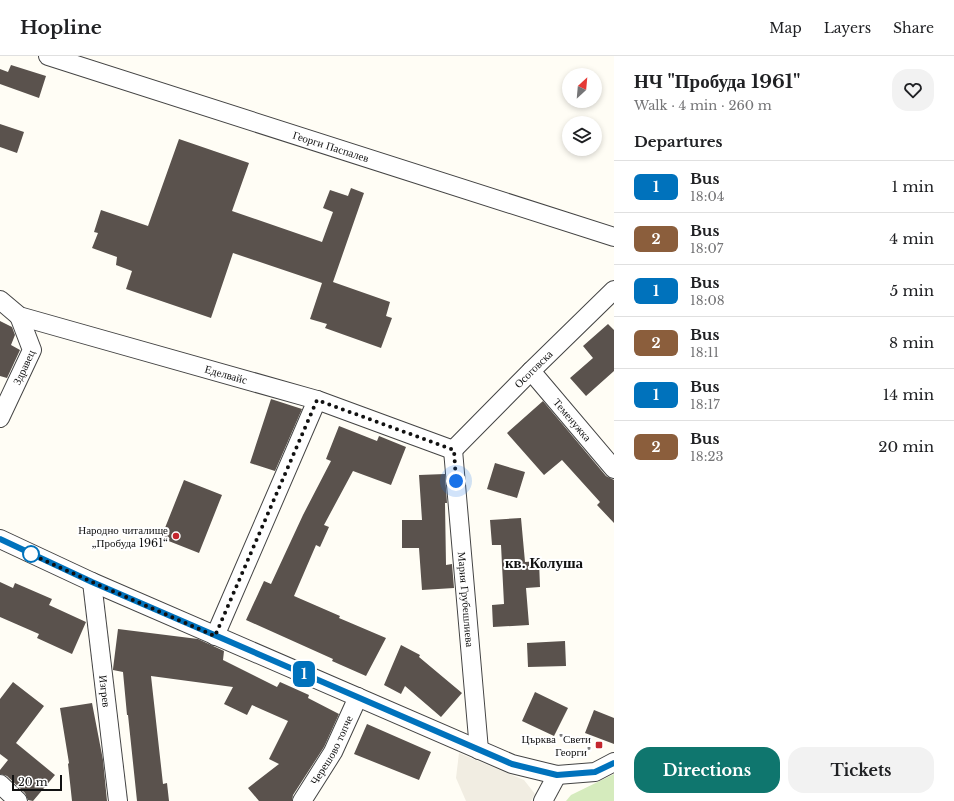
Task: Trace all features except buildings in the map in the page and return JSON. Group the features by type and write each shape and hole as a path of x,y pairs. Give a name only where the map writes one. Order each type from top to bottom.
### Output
{"street":[{"name":"Георги Паспалев","path":"48,56 614,237"},
{"name":"Осоговска","path":"454,450 531,371 614,290"},
{"name":"Еделвайс","path":"0,300 19,316 317,400 454,450"},
{"name":"Здравец","path":"0,418 32,350 19,316"},
{"name":"Теменужка","path":"531,371 614,469"},
{"path":"215,636 317,400"},
{"name":"Мария Грубешлиева","path":"454,450 479,750"},
{"path":"0,539 92,582 512,764 557,775 595,772 614,762"},
{"name":"Изгрев","path":"92,582 118,801"},
{"name":"Черешово топче","path":"302,801 333,752 358,697"},
{"path":"543,801 557,775"},
{"path":"0,784 18,801"}],"green space":[{"path":"614,774 614,801 566,801 571,795"}],"shaded area":[{"path":"459,753 524,780 535,794 531,801 466,801 456,778"}],"bus line":[{"name":"1","path":"0,539 92,582 512,764 557,775 595,772 614,763"}],"place":[{"name":"Народно читалище „Пробуда 1961“","path":"176,536"},
{"name":"Църква \"Свети Георги\"","path":"599,745"}],"district":[{"name":"кв. Колуша","path":"544,562"}],"route":[{"path":"31,554 26,552 215,636 317,400 454,450 456,481"}]}
